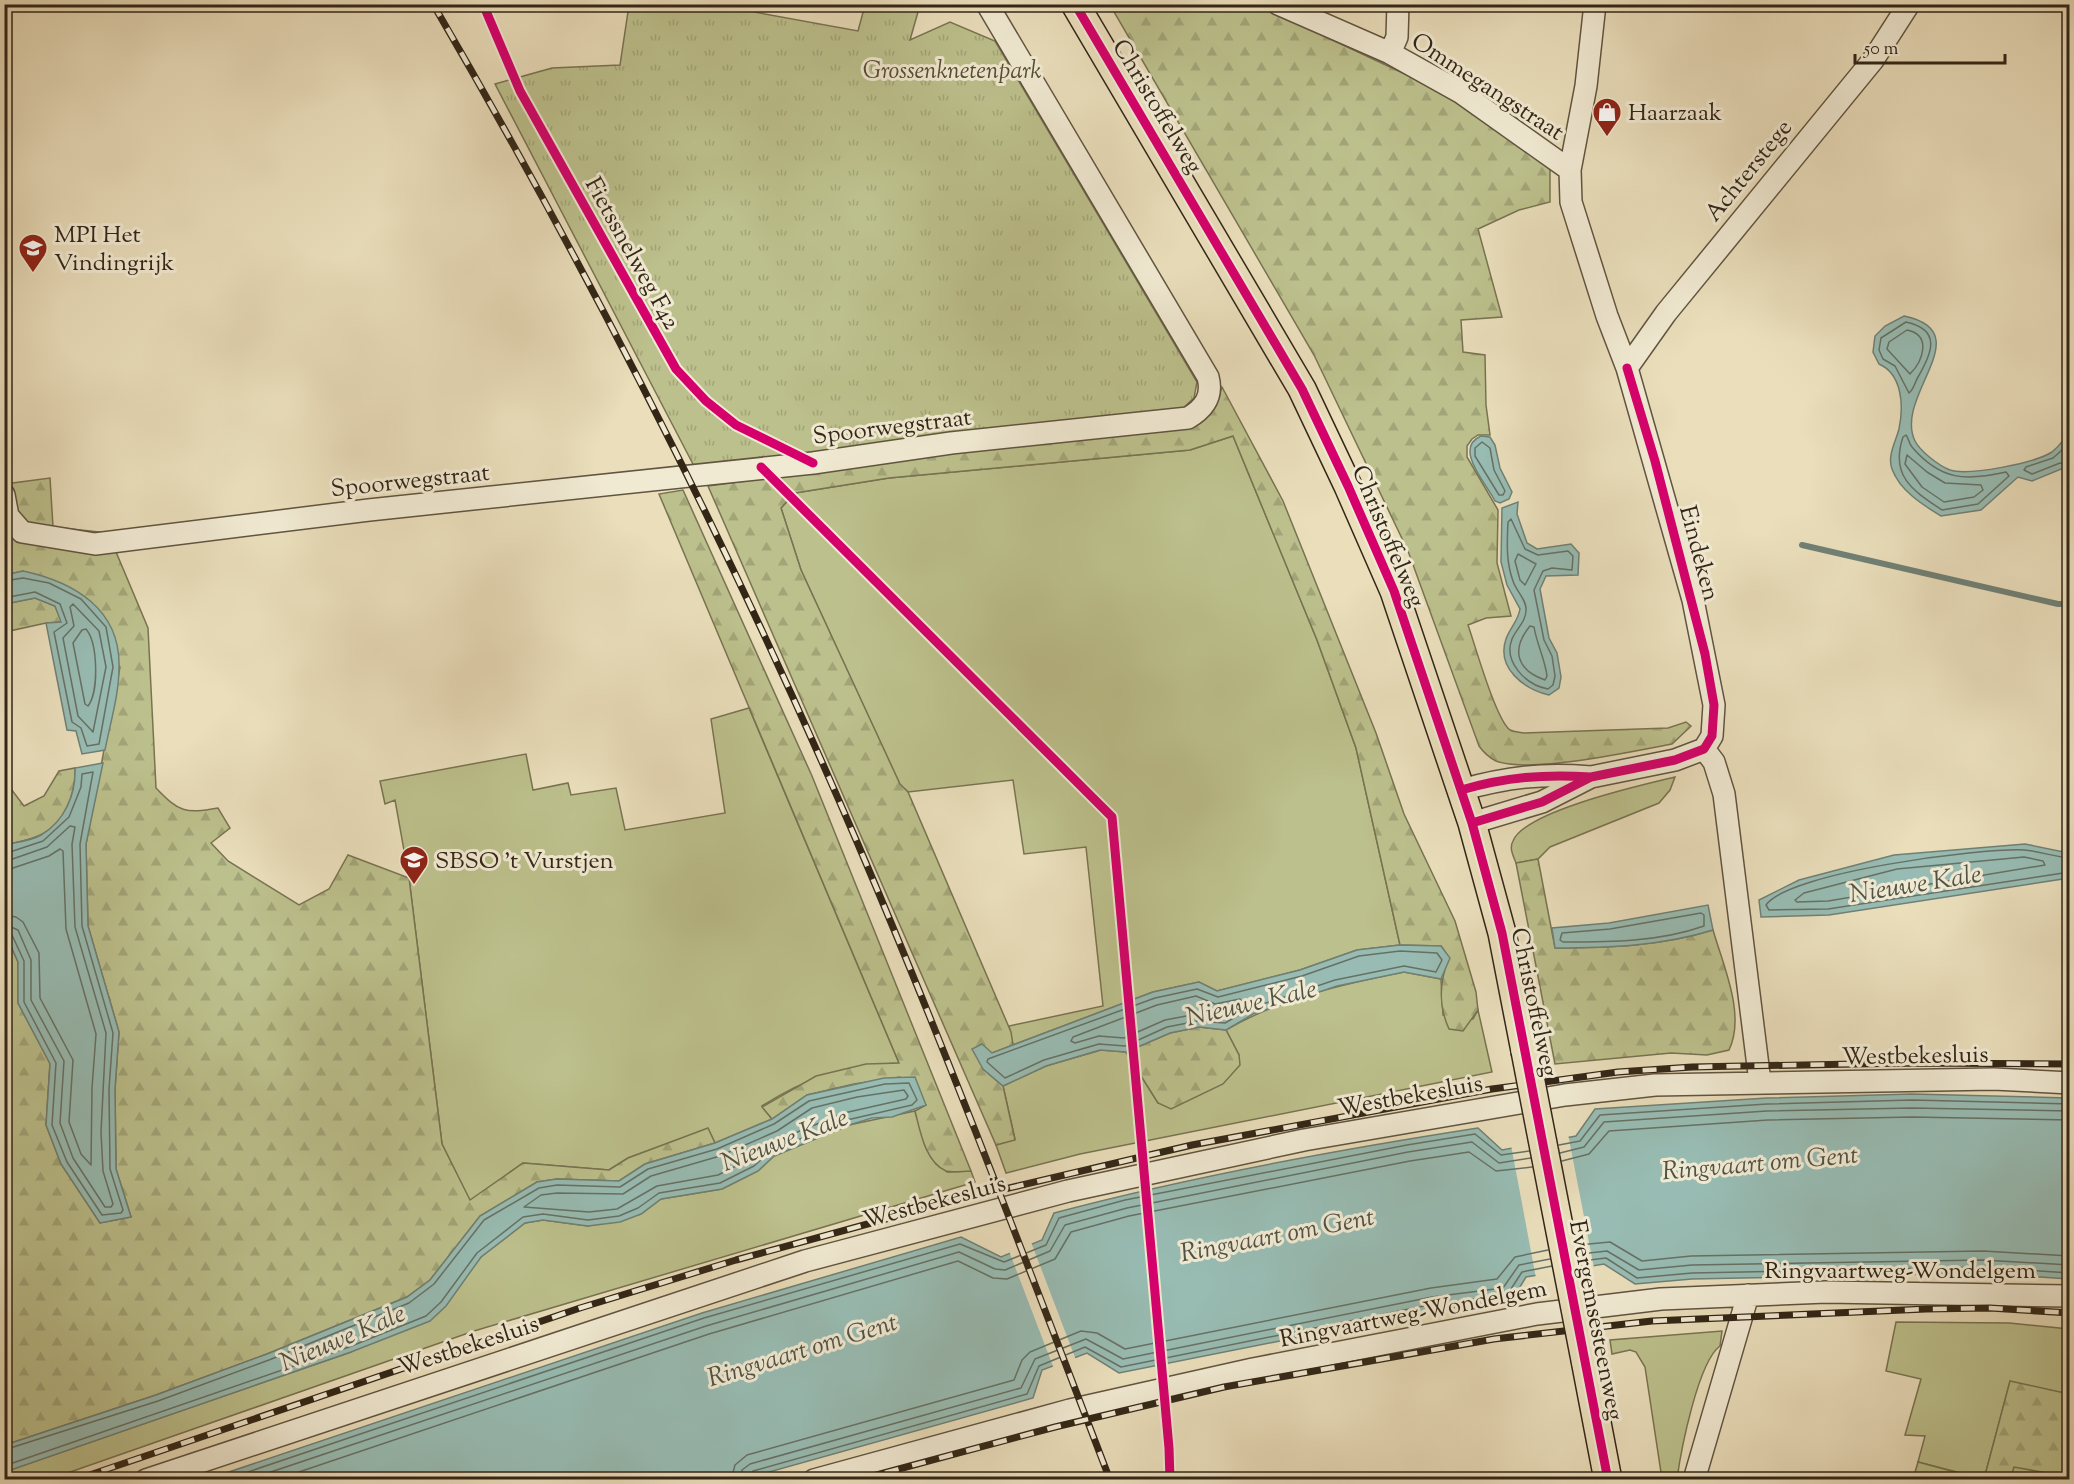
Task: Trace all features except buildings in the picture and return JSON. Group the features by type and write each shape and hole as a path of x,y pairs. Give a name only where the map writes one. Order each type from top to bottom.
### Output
{"main road":[{"name":"Christoffelweg","path":"1075,4 1302,388 1394,591 1472,823 1502,933 1548,1168"},
{"name":"Evergemsesteenweg","path":"1548,1168 1608,1479"}],"street":[{"name":"Spoorwegstraat","path":"4,495 8,516 22,532 95,544 358,511 813,463 951,443 1188,418 1204,406 1211,387 1208,377 987,4"},
{"name":"Ommegangstraat","path":"1278,4 1390,53 1460,92 1570,170"},
{"path":"1390,53 1397,37 1398,4"},
{"name":"Eindeken","path":"1595,4 1586,86 1570,170 1571,202 1607,316 1627,368 1655,461 1705,654 1715,722 1712,736 1704,749"},
{"name":"Achterstege","path":"1627,368 1666,313 1873,60 1909,4"},
{"path":"1461,790 1493,781 1546,774 1591,777 1675,760 1704,749 1714,762 1724,794 1760,1082"},
{"path":"1472,823 1542,802 1591,777"},
{"name":"Westbekesluis","path":"146,1479 805,1262 1068,1191 1304,1140 1554,1097 1655,1085 1995,1079 2070,1083"},
{"name":"Ringvaartweg-Wondelgem","path":"814,1479 1070,1410 1253,1369 1537,1314 1661,1299 1826,1292 2070,1296"},
{"path":"1694,1479 1748,1295"}],"green space":[{"name":"Grossenknetenpark","path":"629,5 716,5 858,31 865,5 920,5 910,40 950,22 995,41 1197,382 1194,398 1182,409 694,466 495,84 552,68 620,65"},
{"path":"1110,5 1258,5 1407,75 1463,106 1550,165 1550,202 1519,210 1478,229 1502,317 1461,320 1463,352 1485,355 1486,405 1490,435 1478,435 1472,439 1467,446 1467,457 1498,510 1497,563 1511,616 1486,618 1468,625 1492,698 1510,730 1524,733 1668,728 1686,722 1691,726 1672,744 1609,756 1532,765 1496,761 1479,746 1408,551 1314,355"},
{"path":"1222,387 1283,501 1376,733 1404,814 1455,921 1476,992 1478,1010 1463,1031 1449,1029 1445,1020 1441,994 1443,976 1449,958 1441,946 1400,945 1356,748 1317,640 1233,436 1190,450 889,478 795,493 781,508 801,570 900,784 908,792 1011,1032 1013,1045 992,1053 983,1069 1003,1086 1015,1140 996,1145 708,486 1202,420 1215,407"},
{"path":"1233,436 1317,640 1356,748 1400,945 1357,950 1300,970 1217,991 1199,982 1153,992 1013,1045 1009,1026 1103,1006 1086,847 1024,854 1013,780 908,792 900,785 801,570 781,508 795,493 889,478 1190,450"},
{"path":"50,478 53,527 108,533 148,628 156,788 171,802 183,809 198,811 218,808 230,828 211,843 228,861 299,905 329,889 348,855 409,878 442,1144 470,1200 523,1163 609,1170 628,1158 708,1128 715,1143 645,1164 619,1181 557,1179 537,1182 480,1216 430,1280 407,1297 267,1354 156,1395 5,1445 4,932 18,962 18,1003 50,1063 46,1125 61,1164 100,1223 131,1217 116,1169 115,1089 119,1032 88,926 86,844 120,667 23,571 5,575 5,484"},
{"path":"683,490 812,776 971,1171 946,1171 933,1160 924,1145 915,1111 926,1105 900,1077 854,1084 807,1095 772,1119 762,1107 816,1076 866,1064 899,1063 659,494"},
{"path":"35,598 55,606 62,622 5,632 4,604"},
{"path":"749,708 899,1063 861,1066 811,1080 762,1106 772,1119 715,1143 708,1129 628,1158 609,1170 523,1163 470,1201 442,1144 409,878 395,800 385,804 380,781 526,754 533,790 568,783 571,795 616,788 625,830 725,813 711,719"},
{"path":"75,768 71,798 55,825 38,836 9,844 5,852 4,771 11,789 24,806 44,796 59,771"},
{"path":"1675,777 1670,790 1659,803 1550,847 1538,859 1516,863 1511,849 1513,841 1522,830 1539,819 1586,801"},
{"path":"1538,859 1555,948 1635,945 1674,940 1713,930 1734,1006 1734,1036 1729,1050 1707,1055 1671,1053 1555,1064 1516,863"},
{"path":"1404,972 1441,979 1443,1015 1473,1019 1478,1010 1492,1072 1080,1154 1006,1173 996,1145 1015,1139 1003,1086 1046,1066 1101,1050 1126,1052 1158,1103 1239,1055 1226,1030 1268,1009 1313,993"},
{"path":"1199,1027 1226,1030 1239,1055 1240,1065 1223,1084 1171,1109 1158,1103 1126,1052 1170,1033"},
{"path":"915,1111 925,1146 947,1172 971,1171 975,1182 474,1331 56,1477 5,1479 4,1472 351,1352 463,1279 481,1257 525,1223 543,1220 588,1226 641,1214 661,1199 722,1189 758,1171 774,1156 849,1125"},
{"path":"1896,1322 2009,1323 2069,1329 2069,1394 2010,1382 1984,1479 1918,1462 1925,1436 1905,1435 1921,1379 1886,1371"},
{"path":"1722,1331 1720,1346 1712,1355 1698,1387 1682,1448 1677,1479 1662,1479 1645,1367 1636,1352 1630,1350 1612,1354 1610,1340"},
{"path":"2010,1381 2069,1394 2069,1477 2014,1467 2010,1479 1984,1479"},
{"path":"1918,1462 1981,1479 1913,1479"},
{"path":"2014,1466 2070,1477 2069,1480 2010,1480"}],"water":[{"path":"1904,316 1926,324 1935,336 1936,351 1915,405 1911,423 1915,441 1925,454 1950,470 1986,470 2044,456 2052,452 2064,440 2069,431 2069,472 2061,469 2032,481 2018,477 1981,510 1941,516 1906,491 1896,477 1891,464 1891,454 1901,420 1900,391 1893,375 1879,364 1873,352 1875,336 1885,326"},
{"path":"1481,436 1490,437 1495,445 1500,468 1512,492 1509,499 1500,503 1495,501 1479,476 1471,457 1470,449 1473,442"},
{"path":"1518,502 1517,514 1527,543 1537,549 1571,544 1579,553 1578,575 1546,576 1540,589 1549,638 1557,653 1561,677 1559,688 1549,695 1530,688 1514,676 1505,659 1506,639 1520,609 1507,585 1501,562 1502,508"},
{"path":"23,571 60,582 76,591 103,614 112,630 118,647 119,678 105,750 82,754 76,731 67,730 46,623 61,622 55,606 35,598 5,604 5,575"},
{"path":"103,763 86,844 88,926 119,1032 115,1089 116,1169 131,1217 100,1223 61,1164 46,1125 50,1064 18,1003 18,962 5,932 4,852 9,844 38,837 63,815 71,797 75,768"},
{"name":"Nieuwe Kale","path":"2025,844 2069,853 2069,878 1829,915 1761,917 1759,900 1799,880 1894,855"},
{"path":"1708,905 1713,930 1674,940 1635,945 1555,948 1552,928 1609,923"},
{"name":"Nieuwe Kale","path":"1400,945 1441,946 1450,958 1441,979 1404,972 1337,986 1253,1014 1226,1030 1199,1027 1170,1033 1126,1052 1100,1050 1046,1066 1003,1086 983,1069 972,1049 982,1044 992,1053 1153,992 1199,982 1217,991 1300,970 1357,950"},
{"name":"Nieuwe Kale","path":"915,1077 926,1105 892,1117 872,1118 849,1125 774,1156 758,1171 722,1189 661,1199 641,1214 620,1222 588,1226 543,1220 525,1223 481,1257 446,1306 430,1321 351,1352 5,1472 5,1445 156,1395 267,1354 407,1297 430,1280 480,1216 537,1182 557,1179 619,1181 645,1164 715,1143 772,1119 807,1095 884,1078"},
{"name":"Ringvaart om Gent","path":"1912,1094 2069,1098 2069,1279 1983,1273 1692,1279 1635,1284 1604,1264 1526,1277 1512,1300 1435,1310 1119,1373 1087,1353 1042,1370 1033,1398 744,1479 205,1480 702,1313 961,1237 1001,1257 1042,1240 1054,1213 1159,1187 1371,1145 1478,1128 1502,1150 1576,1136 1595,1109 1767,1098"}],"pier":[{"path":"1568,1134 1594,1268 1536,1278 1511,1145"},
{"path":"1031,1242 1076,1360 1054,1369 1009,1251"}],"waterway":[{"path":"1802,545 2058,604 2070,604"}],"railway":[{"path":"433,4 604,312 710,522 810,734 923,1000 1110,1480"},
{"path":"75,1480 580,1308 736,1260 937,1205 1192,1145 1492,1089 1618,1072 1692,1067 1907,1063 2070,1064"},
{"path":"858,1480 1055,1427 1224,1387 1494,1339 1652,1321 1926,1309 1990,1308 2070,1313"}],"cycle path":[{"name":"Fietssnelweg F42","path":"483,4 520,91 676,369 706,401 736,425 813,463"},
{"path":"1075,4 1302,389 1394,591 1472,823 1502,933 1608,1480"},
{"path":"1472,823 1542,802 1591,777 1675,760 1704,749 1712,736 1714,705 1705,654 1655,461 1627,368"},
{"path":"761,467 1112,817 1170,1480"},
{"path":"1461,790 1525,777 1591,777"}],"place":[{"name":"Haarzaak","path":"1607,138"},
{"name":"MPI Het Vindingrijk","path":"33,274"},
{"name":"SBSO 't Vurstjen","path":"414,886"}]}
